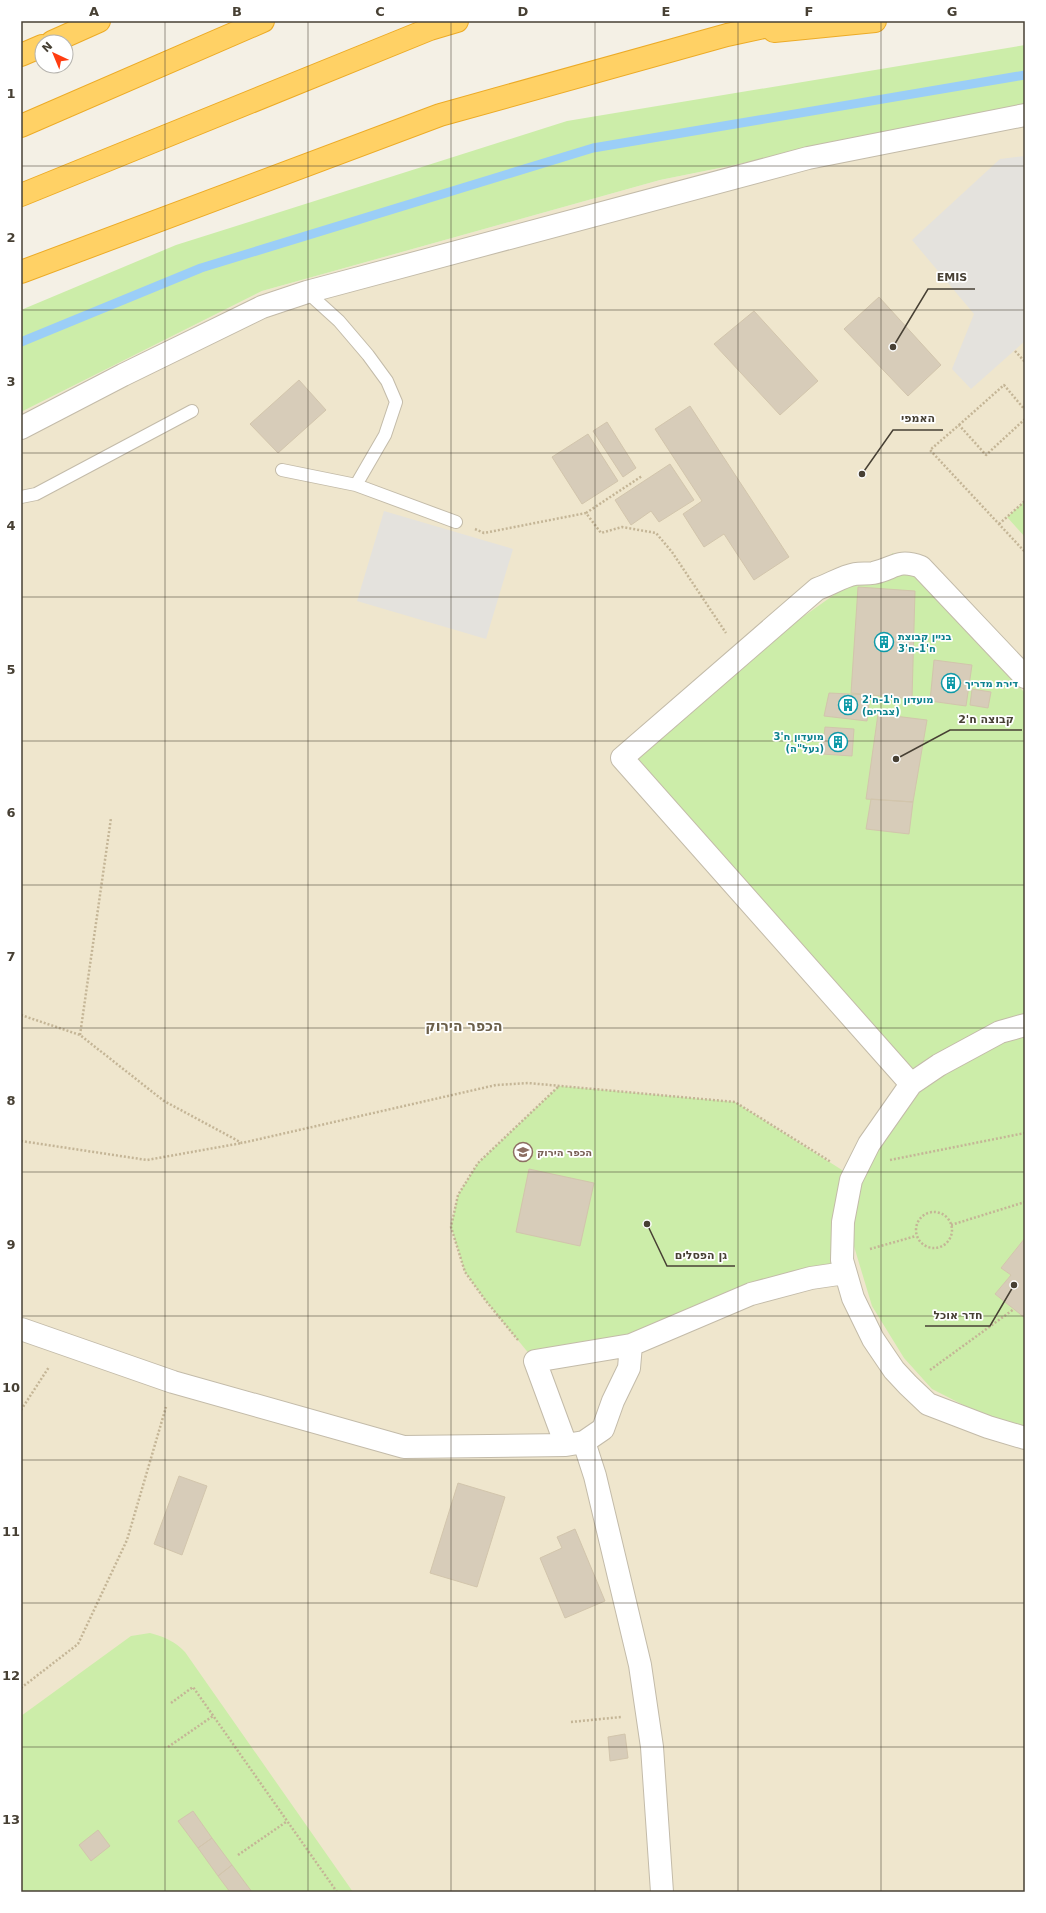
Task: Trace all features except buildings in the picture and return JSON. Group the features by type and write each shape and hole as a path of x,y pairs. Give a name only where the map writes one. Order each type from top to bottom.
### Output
{"highway":[{"path":"70,34 99,21"},
{"path":"21,126 263,21"},
{"path":"21,195 423,32 458,21"},
{"path":"21,272 440,115 727,35 791,21"},
{"path":"727,35 875,21"},
{"path":"21,55 34,49"}],"street":[{"path":"21,428 122,375 262,307 307,292 808,158 1025,115"},
{"path":"912,1084 622,758 740,655 818,590 854,574 872,573 884,570 896,564 910,563 920,567 1025,677"},
{"path":"1025,1025 1000,1032 939,1065 912,1084 869,1144 851,1180 843,1222 844,1265 853,1298 873,1339 894,1370 928,1404 988,1427 1025,1438"},
{"path":"662,1892 652,1747 640,1665 595,1476 575,1443 535,1361 631,1346 751,1294 811,1278 844,1265"},
{"path":"21,1329 65,1343 173,1382 404,1446 575,1443 603,1429 613,1401 630,1368 631,1346"}],"lane":[{"path":"307,292 339,322 368,355 387,381 396,402 385,436 356,485"},
{"path":"21,497 36,494 192,411"},
{"path":"282,470 356,485 456,522"}],"path":[{"path":"1015,352 1025,362"},
{"path":"1025,410 1004,385 930,450 1025,552"},
{"path":"959,425 986,455 1025,419"},
{"path":"456,522 484,533 586,513 642,476"},
{"path":"999,524 1025,501"},
{"path":"586,513 600,533 622,527 656,533 672,552 740,655"},
{"path":"80,1035 111,818"},
{"path":"21,1015 80,1035 164,1101 242,1143"},
{"path":"21,1141 147,1160 242,1143 496,1085 528,1083 735,1102"},
{"path":"535,1361 486,1301 465,1272 451,1227 458,1195 478,1163 559,1086"},
{"path":"951,1225 1025,1202"},
{"path":"928,1212 939,1212 945,1215 951,1225 951,1235 949,1240 937,1248 926,1247 918,1240 916,1236 915,1230 919,1219 928,1212"},
{"path":"844,1265 916,1236"},
{"path":"908,1385 1014,1309"},
{"path":"21,1410 65,1343"},
{"path":"21,1688 78,1644 127,1540 173,1382"},
{"path":"171,1702 193,1687 286,1822 337,1892"},
{"path":"571,1722 648,1715"},
{"path":"168,1747 213,1716"},
{"path":"238,1855 286,1822"}],"shaded area":[{"name":"הכפר הירוק","path":"1025,106 1025,1892 21,1892 21,412 262,291 660,180"},
{"path":"1025,156 1025,341 971,389 952,369 974,314 912,240 1000,159"},
{"path":"384,511 513,549 486,639 357,601"}],"green space":[{"path":"1025,45 1025,106 660,180 262,291 21,412 21,310 176,245 567,121"},
{"path":"1025,501 1025,537 1007,517"},
{"path":"893,553 1025,693 1025,1019 912,1076 629,765 766,643"},
{"path":"1025,1034 1025,1238 1001,1268 1011,1275 995,1294 1025,1318 1025,1428 981,1414 932,1389 904,1358 872,1306 853,1243 855,1189 883,1137 914,1096 941,1074 989,1048"},
{"path":"559,1086 735,1102 842,1170 851,1180 845,1273 631,1345 535,1361 486,1301 465,1272 451,1227 458,1195 478,1163"},
{"path":"150,1633 169,1640 185,1652 353,1892 21,1892 21,1716 131,1636"}],"waterway":[{"path":"21,342 201,268 593,148 1025,75"}],"place":[{"name":"EMIS","path":"893,347"},
{"name":"האמפי","path":"862,474"},
{"name":"בניין קבוצת ח'1-ח'3","path":"884,642"},
{"name":"דירת מדריך","path":"951,683"},
{"name":"מועדון ח'1-ח'2 (צברים)","path":"848,705"},
{"name":"מועדון ח'3 (נעל\"ה)","path":"838,742"},
{"name":"קבוצה ח'2","path":"896,759"},
{"name":"הכפר הירוק","path":"523,1152"},
{"name":"גן הפסלים","path":"647,1224"},
{"name":"חדר אוכל","path":"1014,1285"}],"district":[{"name":"הכפר הירוק","path":"464,1026"}]}
